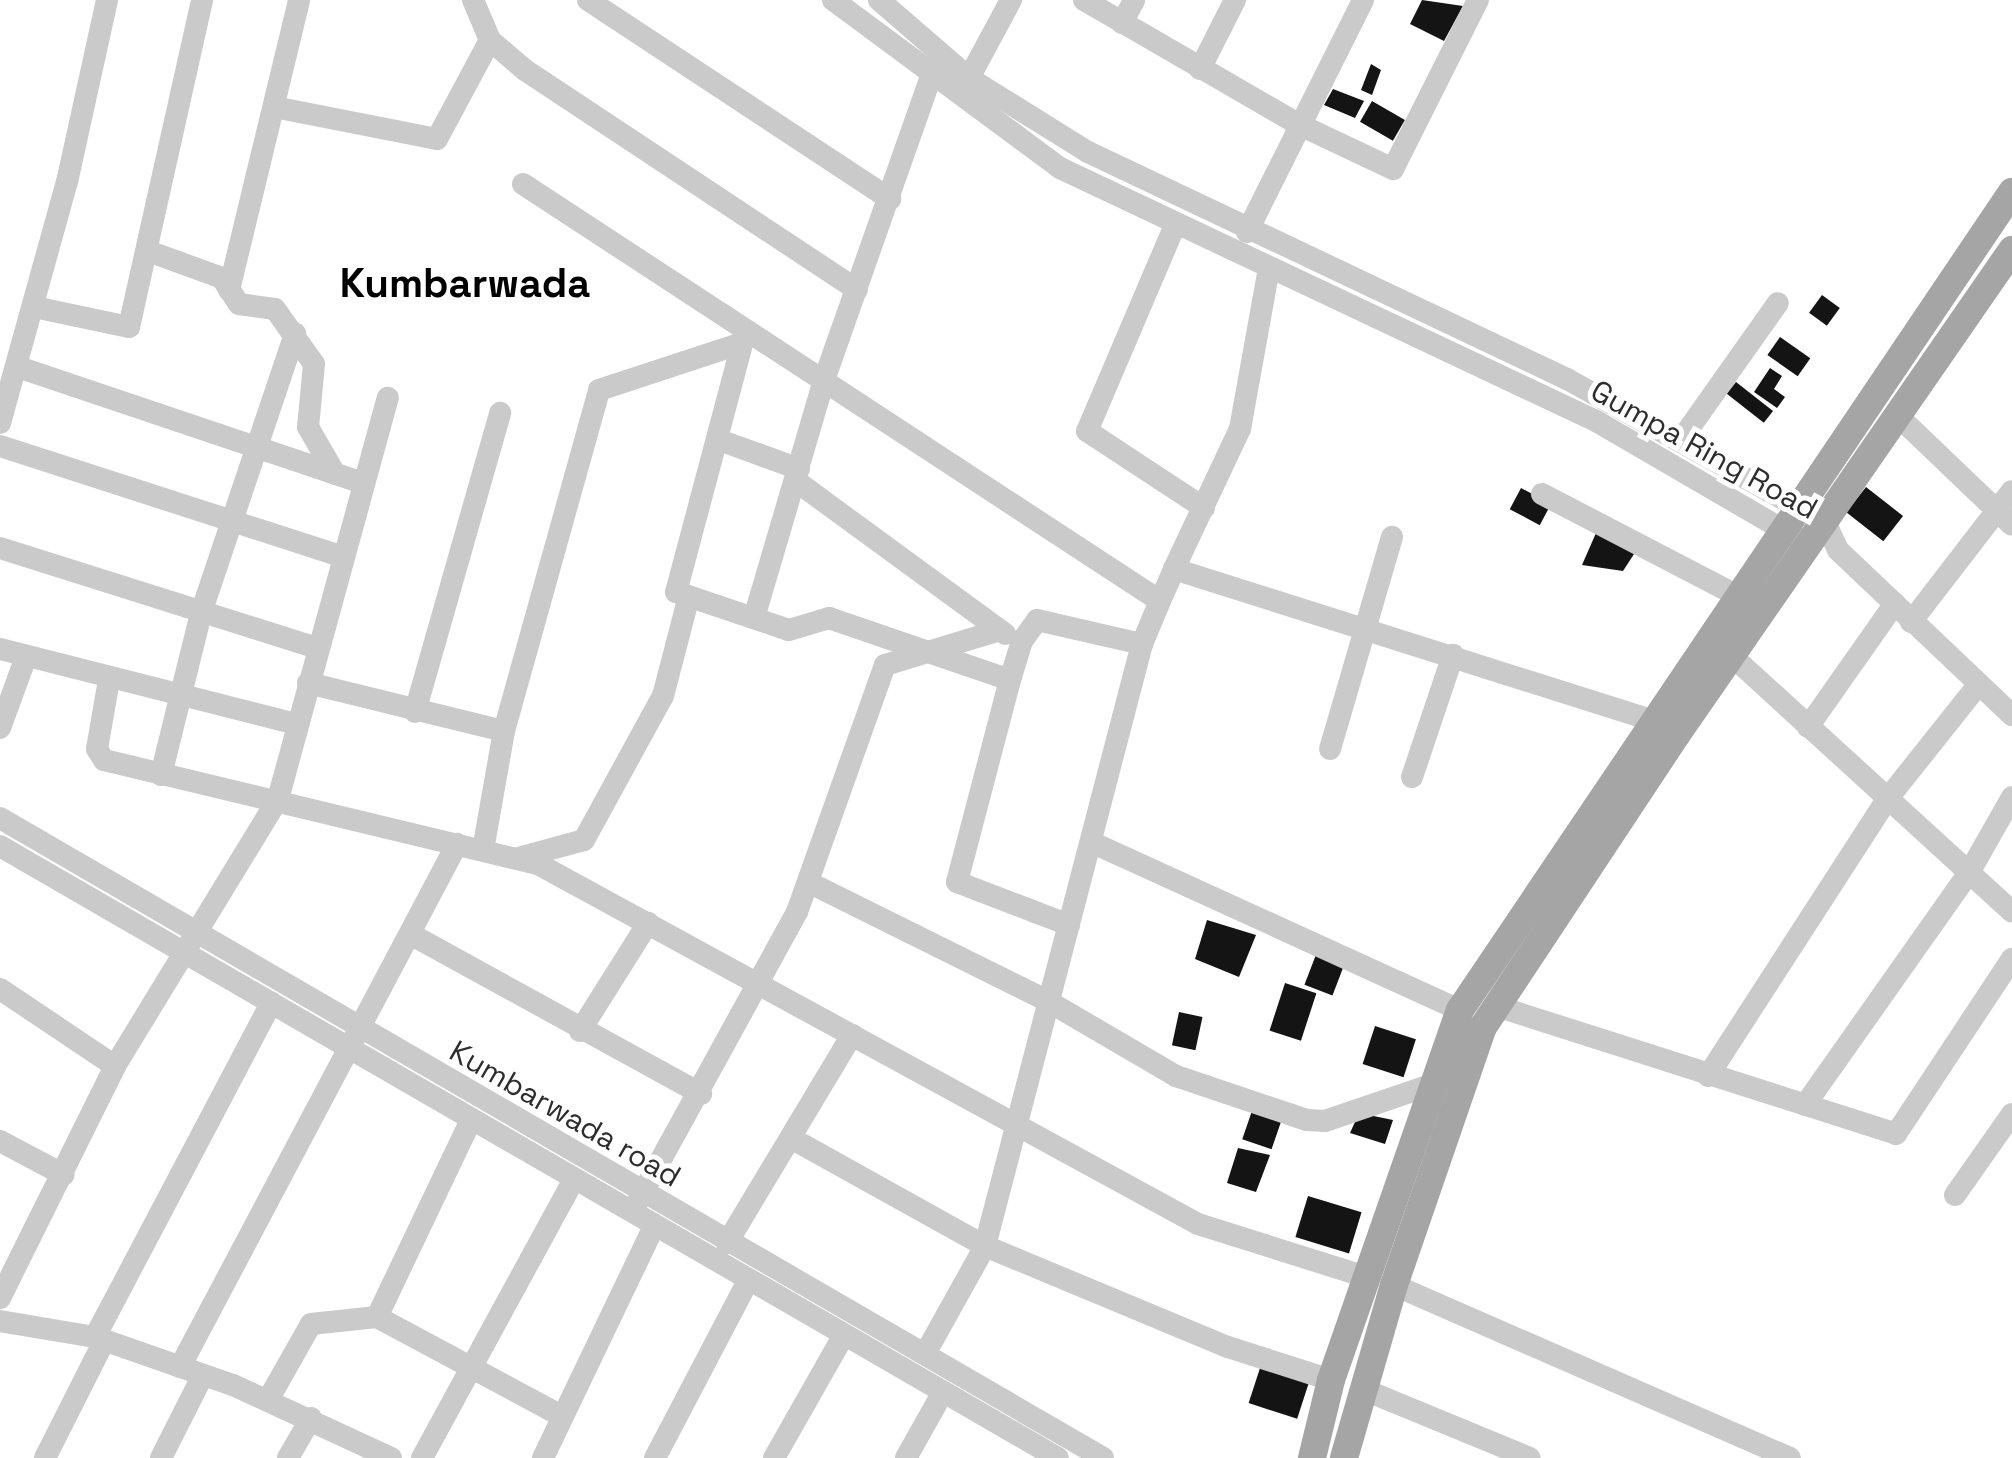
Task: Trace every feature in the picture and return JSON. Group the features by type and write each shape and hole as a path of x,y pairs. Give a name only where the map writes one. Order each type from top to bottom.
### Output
{"main road":[{"path":"1344,1458 1366,1390 1382,1282 1430,1085 1460,1010 2012,192"},
{"path":"1312,1458 1331,1380 1382,1282 1496,1006 2012,250"}],"street":[{"path":"0,423 34,307 107,0"},
{"path":"34,307 129,327 202,0"},
{"path":"230,290 300,0"},
{"path":"473,0 490,40 524,70 857,290"},
{"path":"588,0 890,199"},
{"name":"Gumpa Ring Road","path":"834,0 931,77 1047,160 1792,519 1826,522 1838,550"},
{"path":"970,78 1011,0"},
{"path":"1084,0 1300,126 1394,169 1478,0"},
{"path":"1122,23 1134,0"},
{"path":"1200,69 1235,0"},
{"path":"1247,232 1363,0"},
{"name":"Gumpa Ring Road","path":"889,3 970,78 1088,152 1247,232 1683,438 1792,519 1809,546 1838,550"},
{"path":"274,108 437,140 490,40"},
{"path":"754,618 823,383 931,77"},
{"path":"522,184 744,338 823,383 1160,601"},
{"path":"1175,225 1087,431 1204,508"},
{"path":"148,250 219,277 239,304 275,309 295,333 314,367 309,432 335,474"},
{"path":"925,1354 985,1246 1046,1000 1142,644 1240,429 1269,268"},
{"path":"1683,438 1778,303"},
{"path":"161,775 201,613 254,445 295,333"},
{"path":"744,338 676,592 789,630 829,618 915,652 1010,680"},
{"path":"483,850 504,731 599,390 744,338"},
{"path":"18,367 362,483"},
{"path":"0,1298 6,1271 64,1175 115,1066 278,798 388,398"},
{"path":"415,712 500,413"},
{"path":"1899,417 2005,518"},
{"path":"719,440 797,475 997,631 1022,641"},
{"path":"0,446 344,558"},
{"path":"1910,622 2005,518 2012,491"},
{"path":"1542,494 1740,597"},
{"path":"1330,749 1392,538"},
{"path":"0,548 318,648"},
{"path":"1838,550 2012,715"},
{"path":"1174,569 1368,625 1654,721"},
{"path":"516,859 584,840 663,696 690,596"},
{"path":"1808,727 1895,603"},
{"path":"1069,925 958,882 1010,680 1031,624 1044,619 1142,644"},
{"path":"630,1215 761,987 810,882 883,668 915,652 997,631"},
{"path":"0,649 178,698 297,724"},
{"path":"1412,777 1453,655"},
{"path":"1732,656 1885,802 1970,871 2012,912"},
{"path":"0,728 26,657"},
{"path":"109,680 99,757 516,859 648,923 1018,1122 1198,1224 1382,1282 1790,1458"},
{"path":"308,683 504,731"},
{"path":"1708,1076 1885,802 1979,684"},
{"path":"1804,1106 1970,871 2012,797"},
{"name":"Kumbarwada road","path":"0,818 195,931 470,1122 1058,1458"},
{"path":"1090,842 1460,1010"},
{"path":"180,1367 412,934 456,844"},
{"name":"Kumbarwada road","path":"0,846 271,1002 356,1040 642,1193 1103,1458"},
{"path":"810,882 1046,1000 1176,1076 1307,1120 1326,1122 1430,1085"},
{"path":"580,1031 648,923"},
{"path":"412,934 580,1031 701,1094"},
{"path":"1496,1006 1896,1134 2012,959"},
{"path":"0,990 115,1066"},
{"path":"45,1458 99,1339 271,1002"},
{"path":"728,1243 852,1036"},
{"path":"1955,1195 2012,1114"},
{"path":"377,1317 470,1122"},
{"path":"791,1138 985,1246 1228,1347 1331,1380"},
{"path":"0,1140 64,1175"},
{"path":"422,1458 573,1181"},
{"path":"543,1458 653,1228"},
{"path":"655,1458 748,1281"},
{"path":"268,1400 311,1324 377,1317 562,1416"},
{"path":"0,1321 99,1339 204,1375 311,1418 391,1458"},
{"path":"774,1458 844,1335"},
{"path":"161,1458 204,1375"},
{"path":"1366,1390 1515,1455"},
{"path":"906,1458 942,1392"},
{"path":"288,1458 311,1418"}],"building":[{"path":"1422,0 1463,6 1444,41 1410,24"},
{"path":"1371,64 1381,70 1372,95 1361,90"},
{"path":"1333,89 1364,101 1355,118 1324,105"},
{"path":"1372,101 1405,120 1393,141 1360,122"},
{"path":"1822,295 1840,308 1827,326 1809,313"},
{"path":"1780,337 1810,358 1798,376 1767,355"},
{"path":"1770,368 1782,376 1774,389 1785,397 1777,408 1754,392"},
{"path":"1736,382 1773,411 1764,423 1727,394"},
{"path":"1866,487 1903,516 1883,541 1846,512"},
{"path":"1521,488 1551,504 1540,525 1510,509"},
{"path":"1596,533 1636,551 1623,571 1582,565"},
{"path":"1207,920 1256,935 1239,977 1195,959"},
{"path":"1317,952 1345,963 1332,995 1304,985"},
{"path":"1285,983 1316,993 1301,1041 1270,1031"},
{"path":"1179,1012 1202,1017 1195,1050 1172,1045"},
{"path":"1375,1026 1416,1039 1404,1077 1363,1064"},
{"path":"1253,1108 1282,1118 1272,1149 1242,1139"},
{"path":"1359,1113 1393,1120 1385,1144 1350,1133"},
{"path":"1238,1148 1270,1155 1256,1192 1227,1183"},
{"path":"1308,1196 1362,1212 1349,1253 1295,1237"},
{"path":"1261,1365 1310,1381 1297,1419 1249,1403"}],"district":[{"name":"Kumbarwada","path":"465,284"}]}
